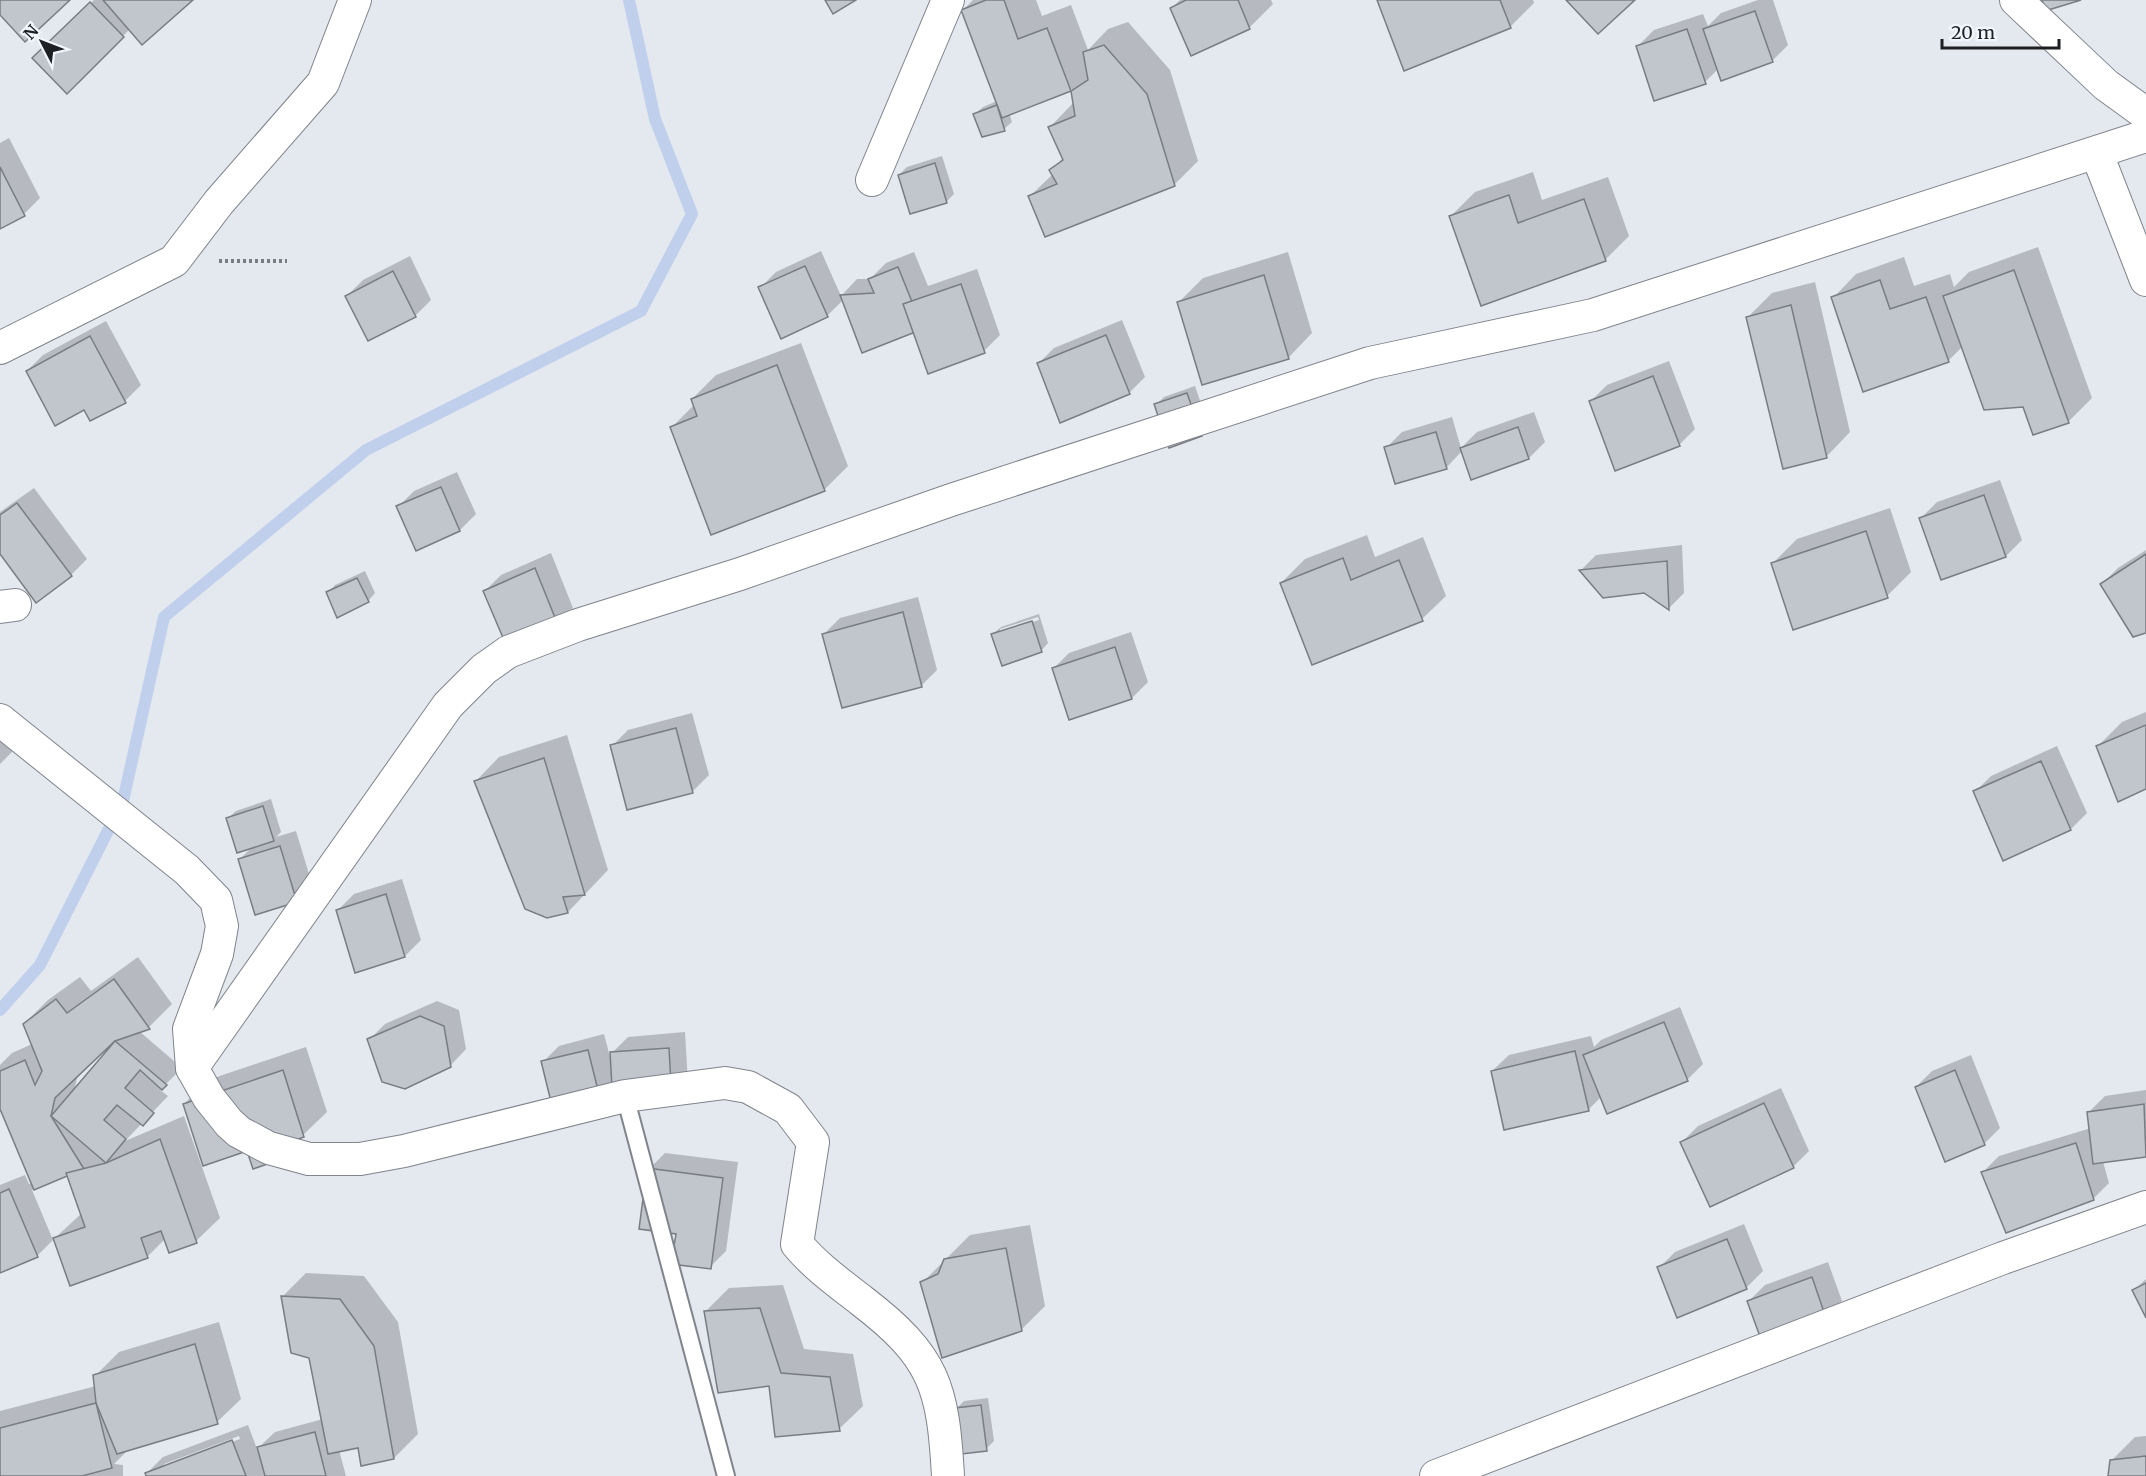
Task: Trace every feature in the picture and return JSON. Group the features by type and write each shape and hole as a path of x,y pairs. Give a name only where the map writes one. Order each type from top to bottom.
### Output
{"street":[{"path":"0,348 174,261 219,202 323,83 355,0"},
{"path":"872,180 948,0"},
{"path":"2016,0 2106,86 2146,114"},
{"path":"192,1068 448,705 484,669 508,652 578,624 740,574 951,500 1370,363 1593,315 2097,154 2146,136"},
{"path":"2097,154 2146,280"},
{"path":"0,720 187,870 216,900 222,926 217,954 189,1029 192,1068 208,1098 239,1132 269,1148 309,1159 360,1159 404,1151 625,1096 725,1083 748,1087 788,1109 813,1142 797,1244 822,1270 892,1324 915,1350 933,1377 945,1419 948,1476"},
{"path":"1436,1476 1992,1262 2146,1207"}],"lane":[{"path":"625,1096 726,1476"}],"path":[{"path":"174,261 287,261"}],"building":[{"path":"0,0 70,0 25,42 0,15"},
{"path":"103,0 193,0 142,45"},
{"path":"825,0 856,0 833,14"},
{"path":"986,0 1004,0 1018,39 1047,28 1071,91 1002,118 961,10"},
{"path":"1186,0 1238,0 1250,29 1191,56 1170,8"},
{"path":"1377,0 1500,0 1511,28 1404,71"},
{"path":"1566,0 1635,0 1598,34"},
{"path":"2042,0 2081,0 2045,11"},
{"path":"90,2 124,37 67,94 32,58"},
{"path":"1755,11 1773,62 1721,81 1703,29"},
{"path":"1687,29 1706,84 1654,101 1636,46"},
{"path":"1104,45 1147,94 1175,186 1045,237 1028,196 1057,184 1049,170 1063,160 1048,127 1075,116 1071,91 1088,80 1083,52"},
{"path":"997,105 1005,131 982,137 973,114"},
{"path":"935,163 947,203 910,214 898,175"},
{"path":"0,167 25,216 0,229"},
{"path":"1509,195 1518,223 1584,199 1606,261 1481,306 1449,216"},
{"path":"805,266 828,317 781,339 758,287"},
{"path":"898,267 923,329 862,353 840,295 874,293 868,279"},
{"path":"2014,270 2069,423 2033,435 2023,407 1984,410 1943,296"},
{"path":"393,271 416,317 368,341 345,296"},
{"path":"1264,275 1289,359 1202,385 1177,302"},
{"path":"1880,280 1890,309 1926,297 1949,362 1863,392 1831,297"},
{"path":"961,284 985,353 928,374 903,304"},
{"path":"1791,305 1827,458 1783,469 1746,317"},
{"path":"1106,335 1130,394 1060,423 1037,363"},
{"path":"90,336 126,403 90,421 84,410 55,426 26,371"},
{"path":"777,365 825,491 711,535 670,427 697,416 691,399"},
{"path":"1653,376 1680,446 1615,471 1589,401"},
{"path":"1187,393 1202,436 1169,448 1154,404"},
{"path":"1518,427 1529,459 1471,480 1460,448"},
{"path":"1436,432 1447,469 1395,484 1384,447"},
{"path":"441,487 460,531 416,551 396,506"},
{"path":"1984,495 2006,557 1941,580 1919,518"},
{"path":"17,503 72,576 36,603 0,554 0,515"},
{"path":"1866,531 1888,598 1793,630 1771,563"},
{"path":"2146,554 2146,633 2133,637 2100,584"},
{"path":"1343,558 1351,580 1399,560 1423,621 1312,665 1280,583"},
{"path":"1667,561 1669,610 1644,593 1603,598 1579,570"},
{"path":"535,568 558,625 507,647 483,591"},
{"path":"357,578 369,602 337,618 326,592"},
{"path":"903,612 922,687 842,708 822,634"},
{"path":"1032,621 1042,652 1002,666 991,634"},
{"path":"1115,647 1132,699 1069,720 1052,668"},
{"path":"2146,725 2146,789 2118,802 2096,746"},
{"path":"676,728 693,793 627,810 610,745"},
{"path":"544,758 585,895 563,897 568,913 547,918 525,909 474,781"},
{"path":"2041,761 2071,830 2003,861 1973,791"},
{"path":"263,806 274,841 237,853 226,818"},
{"path":"280,846 297,902 255,915 238,859"},
{"path":"386,894 405,957 355,973 336,910"},
{"path":"114,979 150,1029 115,1041 55,1098 51,1116 84,1169 34,1190 0,1109 0,1071 25,1060 35,1085 42,1071 23,1024 56,999 67,1013"},
{"path":"420,1016 444,1026 451,1067 405,1089 382,1082 367,1039"},
{"path":"1664,1022 1688,1081 1607,1114 1583,1055"},
{"path":"115,1041 167,1085 162,1090 140,1070 125,1088 154,1113 143,1126 117,1105 104,1120 126,1139 106,1163 51,1116"},
{"path":"669,1048 672,1102 613,1105 610,1052"},
{"path":"588,1050 601,1102 554,1114 541,1061"},
{"path":"1575,1051 1589,1111 1504,1130 1491,1071"},
{"path":"283,1070 304,1137 275,1147 279,1160 253,1169 247,1151 203,1166 183,1104"},
{"path":"1955,1070 1985,1145 1945,1162 1915,1087"},
{"path":"1764,1103 1794,1168 1710,1207 1680,1142"},
{"path":"2144,1104 2146,1157 2093,1164 2087,1112"},
{"path":"160,1139 197,1243 169,1253 161,1231 141,1238 148,1258 70,1286 53,1238 85,1227 66,1173 106,1163"},
{"path":"2076,1143 2094,1200 2006,1233 1981,1172"},
{"path":"647,1168 723,1178 711,1269 671,1264 676,1234 639,1229"},
{"path":"9,1189 38,1257 0,1273 0,1193"},
{"path":"1727,1239 1747,1289 1677,1318 1657,1267"},
{"path":"1006,1248 1022,1331 942,1358 920,1282 938,1274 944,1259"},
{"path":"1812,1277 1826,1318 1762,1342 1747,1301"},
{"path":"2146,1283 2146,1318 2132,1290"},
{"path":"281,1296 340,1299 374,1346 394,1459 361,1466 358,1448 328,1454 309,1358 291,1353"},
{"path":"760,1308 781,1373 830,1377 840,1431 775,1437 769,1386 718,1393 704,1311"},
{"path":"195,1344 218,1424 117,1454 96,1403 93,1375"},
{"path":"96,1403 112,1468 82,1476 0,1476 0,1428"},
{"path":"981,1405 987,1451 961,1454 955,1408"},
{"path":"315,1432 326,1476 265,1476 257,1447"},
{"path":"232,1440 246,1476 146,1476 145,1473"},
{"path":"2146,1456 2146,1476 2108,1476 2110,1460"}],"waterway":[{"path":"0,1010 40,965 123,801 164,617 366,450 641,311 692,214 655,119 629,0"}]}
